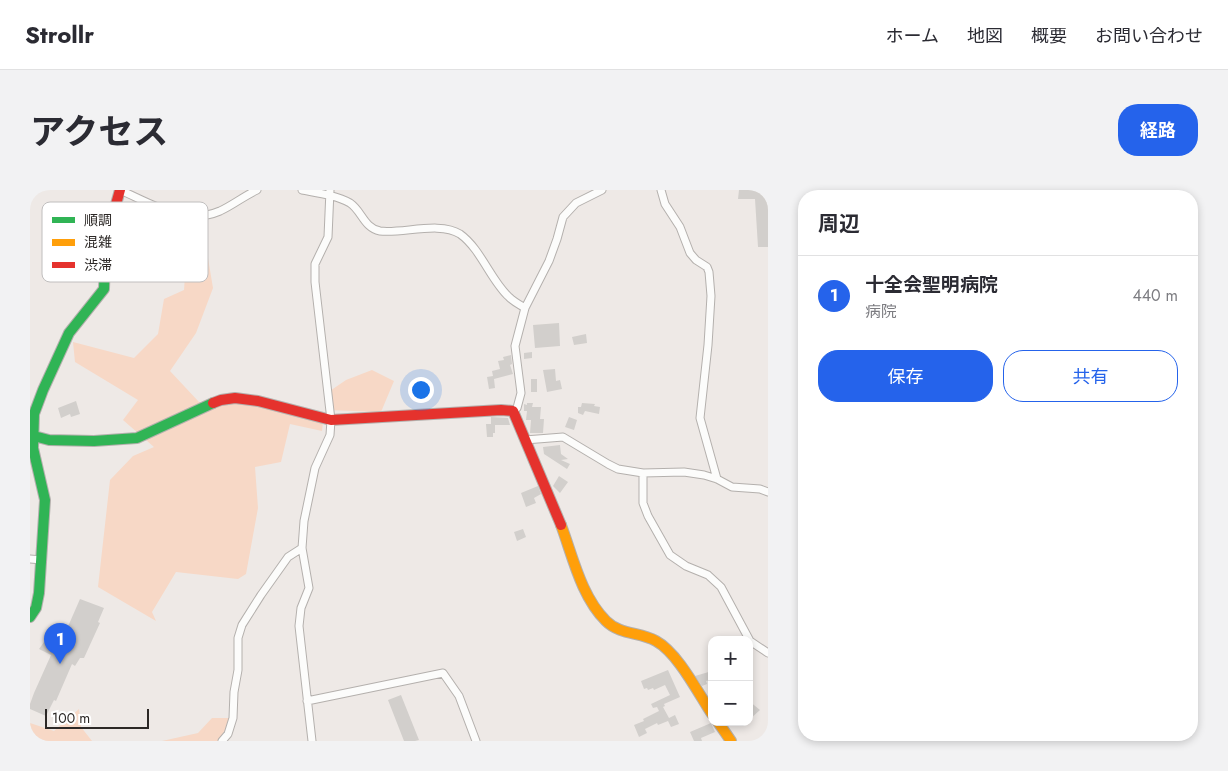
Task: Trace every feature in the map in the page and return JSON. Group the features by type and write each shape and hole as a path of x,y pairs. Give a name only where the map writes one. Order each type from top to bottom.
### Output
{"street":[{"path":"120,190 147,202"},
{"path":"208,214 257,190"},
{"path":"302,190 330,193 348,202 354,206 368,225 380,231 424,228 458,233 469,242 509,297 525,308"},
{"path":"32,434 49,440 94,441 137,438 220,400 229,398 258,401 332,420 502,410 513,411 517,408 520,394 515,346 525,308 549,261 563,217 576,203 602,190"},
{"path":"661,190 665,204 680,227 690,254 707,267 709,272 711,296 708,346 700,418 717,479"},
{"path":"312,741 299,626 301,608 309,588 302,548 304,521 314,468 330,435 332,420 315,282 315,264 328,237 330,193"},
{"path":"30,617 36,608 39,593 45,500 32,434 34,414 42,390 69,333 104,289 104,282"},
{"path":"513,411 559,520 577,571 592,603 608,623 623,631 656,641 671,654 708,708"},
{"path":"525,440 564,436 618,469 643,472 684,472 704,475 732,487 760,489 768,492"},
{"path":"643,472 642,503 670,555 686,566 708,575 721,587 750,641 768,653"},
{"path":"222,741 228,734 233,718 234,692 238,670 238,638 242,626 257,600 288,556 302,548"},
{"path":"30,559 42,560"},
{"path":"307,701 443,674 459,696 476,741"},
{"path":"721,726 731,741"}],"shaded area":[{"path":"208,258 213,288 196,333 170,371 199,402 239,402 323,422 322,431 290,424 281,462 255,467 258,508 246,574 238,579 176,572 152,612 156,621 98,587 110,480 133,456 154,447 123,420 138,400 75,362 73,342 134,358 158,334 164,299 184,290 185,282 208,282"},
{"path":"372,370 394,381 381,412 326,410 324,395 346,380"},
{"path":"79,709 81,727 92,741 30,741 30,723 54,731"},
{"path":"212,718 233,718 218,741 162,741 198,733"}],"building":[{"path":"739,190 768,190 768,247 758,247 755,199 738,199"},
{"path":"559,323 560,346 535,348 533,325"},
{"path":"586,334 587,343 574,345 572,337"},
{"path":"532,352 532,358 524,359 524,353"},
{"path":"511,355 512,364 510,365 513,374 494,379 495,388 489,389 487,377 493,376 492,371 500,369 498,361 504,360 503,357"},
{"path":"555,369 556,381 560,380 562,389 547,392 543,370"},
{"path":"531,379 537,379 537,392 531,392"},
{"path":"76,401 80,414 71,417 70,414 61,418 58,408"},
{"path":"527,403 533,403 532,407 541,407 540,419 544,419 543,433 530,433 531,420 526,420 527,411 524,411 524,404 527,405"},
{"path":"582,403 595,404 594,406 600,407 599,414 585,411 583,415 578,413 578,407 581,407"},
{"path":"491,417 508,418 510,425 495,425 493,437 487,437 486,424 491,424"},
{"path":"569,417 577,420 574,430 565,427"},
{"path":"560,445 561,454 568,459 561,460 570,464 567,469 544,454 543,447"},
{"path":"559,476 568,482 560,493 553,486"},
{"path":"538,486 541,494 534,498 536,503 526,507 521,493"},
{"path":"523,529 526,537 517,541 514,532"},
{"path":"80,599 104,608 98,622 100,623 84,658 80,658 75,666 72,664 56,701 54,700 46,716 30,709 34,693 51,655 39,649 44,642 55,647 62,630 66,631"},
{"path":"668,670 680,697 664,704 665,706 663,707 669,718 675,715 679,724 671,727 668,721 658,725 657,723 645,729 647,733 639,737 634,725 659,711 657,707 653,708 651,704 670,695 665,685 654,690 653,688 648,690 647,688 644,689 641,681"},
{"path":"708,672 707,684 702,686 695,676"},
{"path":"401,695 419,740 404,741 388,700"},
{"path":"753,704 760,710 753,716"},
{"path":"708,724 708,726 712,726 715,732 701,738 702,741 694,741 690,732"}],"traffic: fast":[{"path":"30,617 36,608 39,593 45,500 33,448 34,414 69,333 104,289 104,282"},
{"path":"30,431 34,436 49,440 94,441 137,438 213,403"}],"traffic: slow":[{"path":"561,525 584,588 597,611 617,629 650,638 664,647 680,664 708,708"},
{"path":"721,726 731,741"}],"traffic: jam":[{"path":"117,202 120,190"},
{"path":"213,403 235,398 258,401 331,420 501,410 513,411 561,525"}],"place":[{"name":"十全会聖明病院","path":"60,664"}]}
